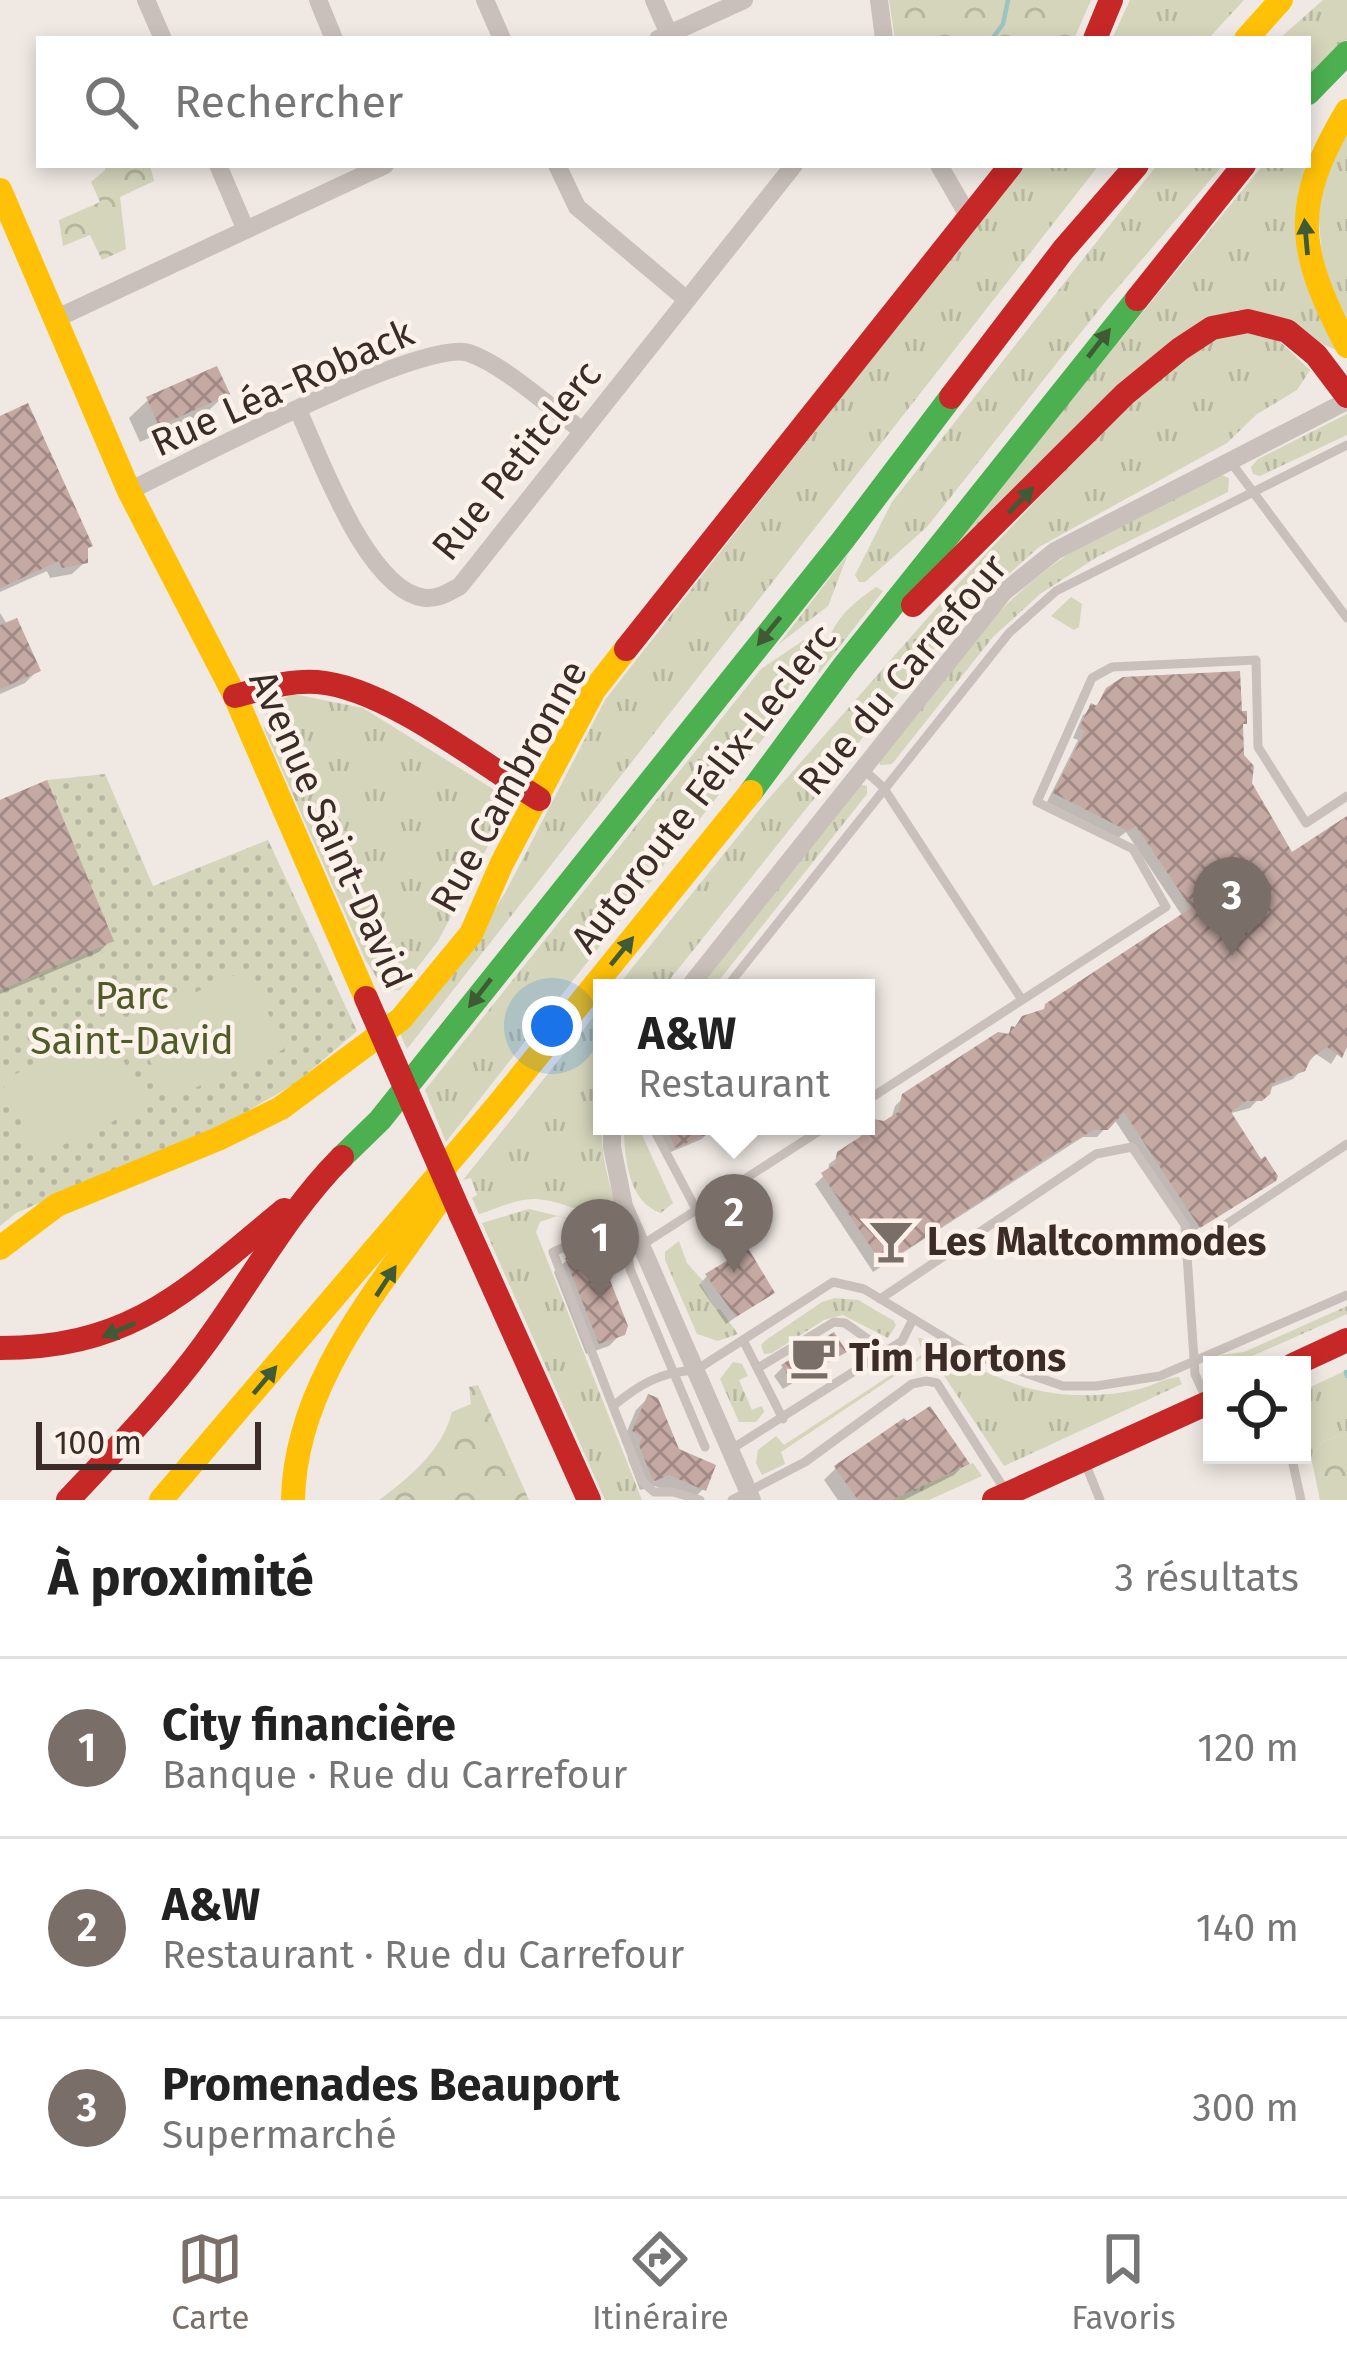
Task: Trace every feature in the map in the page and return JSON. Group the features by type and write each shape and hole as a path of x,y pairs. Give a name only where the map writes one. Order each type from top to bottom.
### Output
{"main road":[{"path":"1096,36 1111,0"},
{"path":"1249,36 1281,0"},
{"path":"1311,89 1347,53"},
{"path":"1347,111 1328,139 1312,180 1303,241 1313,275 1347,346"},
{"name":"Rue Cambronne","path":"0,1248 57,1205 281,1108 401,1019 471,934 502,863 594,690 1008,168"},
{"name":"Autoroute Félix-Leclerc","path":"68,1500 203,1347 314,1186 380,1120 843,541 1063,250 1134,168"},
{"name":"Autoroute Félix-Leclerc","path":"600,979 1242,168"},
{"name":"Avenue Saint-David","path":"0,190 129,491 235,696 589,1500"},
{"path":"844,666 957,567 1114,402 1176,352 1220,325 1249,321 1276,326 1316,355 1347,398"},
{"path":"235,696 288,682 322,682 358,691 538,800"},
{"name":"Autoroute Félix-Leclerc","path":"161,1500 593,987"},
{"path":"293,1500 297,1442 316,1387 496,1107"},
{"path":"0,1348 35,1351 83,1344 124,1330 169,1305 314,1186"},
{"path":"1311,1357 1347,1340"},
{"path":"1001,1497 1203,1405"}],"street":[{"path":"146,0 162,36"},
{"path":"317,0 333,36"},
{"path":"484,0 501,36"},
{"path":"654,0 663,36 745,0"},
{"path":"879,0 884,36"},
{"path":"219,168 245,228"},
{"path":"56,320 378,168"},
{"path":"558,168 577,207 687,300"},
{"name":"Rue Petitclerc","path":"298,410 356,537 371,559 409,592 424,598 442,596 460,586 792,168"},
{"path":"941,168 970,219"},
{"name":"Rue Léa-Roback","path":"129,491 421,357 465,351 583,431"},
{"name":"Rue du Carrefour","path":"695,979 1004,592 1055,550 1347,398"},
{"path":"612,1135 635,1250 695,1370 730,1450 744,1497"}],"lane":[{"path":"734,979 1009,633 1055,591 1347,445"},
{"path":"1230,461 1347,618"},
{"path":"875,1095 1166,907 1133,849 1037,802 1092,678 1112,667 1256,660 1258,747 1306,823 1347,796"},
{"path":"863,769 884,787 1022,1000"},
{"path":"657,1135 697,1211"},
{"path":"705,1447 630,1269 635,1250 813,1135"},
{"path":"1189,1249 1347,1144"},
{"path":"880,1299 1096,1154 1132,1148 1185,1225 1193,1361 1203,1389"},
{"path":"635,1250 589,1237 553,1252 642,1481 654,1492 700,1500"},
{"path":"613,1406 642,1382 695,1370 833,1282 864,1289 973,1355 1063,1386 1160,1376 1347,1295"},
{"path":"730,1450 902,1341 913,1318"},
{"path":"758,1369 834,1322 845,1323 886,1352"},
{"path":"743,1340 783,1419"},
{"path":"744,1497 805,1462 912,1384 926,1381 937,1383 1001,1497"},
{"path":"697,1429 717,1420"},
{"path":"1084,1460 1100,1500"},
{"path":"1293,1464 1301,1500"}],"green space":[{"path":"889,0 1091,0 1075,36 895,36"},
{"path":"1130,0 1244,0 1211,36 1113,36"},
{"path":"1323,0 1347,0 1347,39 1311,73 1311,36 1282,36"},
{"path":"1347,128 1347,319 1323,271 1316,184"},
{"path":"151,168 154,181 120,197 126,249 102,260 90,235 63,246 59,220 100,202 91,182 105,170"},
{"path":"1020,168 1097,168 407,1049 399,1031 477,937 505,893 605,700"},
{"path":"1155,168 1220,168 1102,306 927,527 865,582 859,582 855,575 892,502"},
{"path":"1261,168 1305,168 1341,352 1238,309 946,553"},
{"path":"1264,327 1310,370 1297,390 1257,414 1227,443 1039,547 955,622 670,979 623,979 764,804 954,588 1108,424 1210,338"},
{"path":"1347,414 1347,435 1260,476 1253,474 1251,467 1258,459"},
{"path":"1219,474 1229,478 1228,492 1097,557 1040,594 993,637 892,764 880,765 879,760 961,655 1030,583 1095,537"},
{"path":"848,554 828,606 779,644"},
{"path":"876,587 883,591 819,673 816,670 837,623"},
{"path":"1071,597 1082,604 1079,627 1074,630 1051,616"},
{"path":"804,640 810,644 791,698 769,731 446,1142 425,1090 761,669"},
{"path":"293,694 363,708 493,789 500,811 498,827 438,941 400,990 385,991 365,959 264,729 267,706"},
{"name":"Parc Saint-David","path":"105,774 153,886 268,840 357,1031 296,1083 227,1123 16,1213 0,1226 0,800 47,780"},
{"path":"857,784 867,786 867,794 720,979 700,979"},
{"path":"249,969 284,1049 167,1100 132,1020"},
{"path":"593,1017 593,1135 602,1135 620,1213 598,1214 535,1199 479,1214 471,1178 463,1180"},
{"path":"109,1030 145,1106 38,1157 1,1081"},
{"path":"625,1135 642,1135 673,1203 661,1213 650,1208 635,1189"},
{"path":"529,1209 587,1223 618,1224 629,1238 557,1216 540,1222 536,1232 642,1500 605,1500 482,1223"},
{"path":"679,1241 716,1310 720,1309 738,1334 718,1341 697,1334 665,1260 665,1252"},
{"path":"835,1298 858,1300 896,1325 888,1338 843,1315 824,1320 764,1354 761,1345 766,1340"},
{"path":"1347,1306 1347,1314 1252,1356 1220,1356 1244,1352"},
{"path":"918,1338 1001,1379 1051,1393 1113,1394 1179,1377 1182,1384 1004,1466 929,1353 781,1452 785,1464 762,1475 756,1463 758,1450 776,1436 784,1445 923,1354"},
{"path":"733,1362 742,1364 748,1376 739,1380 752,1410 762,1406 764,1412 756,1422 739,1422 720,1379"},
{"path":"1347,1370 1347,1434 1323,1441 1311,1457 1311,1387"},
{"path":"478,1385 529,1500 379,1500 423,1462 441,1439 452,1412 471,1404 469,1387"},
{"path":"1347,1434 1347,1500 1320,1500 1311,1457 1323,1441"},
{"path":"973,1463 982,1476 929,1500 891,1500"}],"building":[{"path":"217,366 230,394 159,426 146,397"},
{"path":"28,403 93,546 88,548 88,563 62,568 59,561 0,588 0,416"},
{"path":"17,618 41,671 0,689 0,625"},
{"path":"1240,671 1242,711 1247,711 1244,755 1254,766 1252,783 1292,852 1347,816 1347,1047 1342,1058 1327,1047 1311,1058 1305,1071 1273,1083 1262,1101 1246,1101 1231,1112 1261,1159 1265,1156 1278,1176 1200,1228 1124,1112 1108,1130 1094,1130 1066,1145 883,1265 821,1173 835,1164 837,1152 863,1135 875,1135 875,1119 884,1121 898,1112 902,1094 998,1032 1009,1034 1022,1016 1044,1009 1191,908 1136,826 1128,831 1053,793 1085,731 1079,728 1091,703 1097,706 1106,688 1123,677"},
{"path":"47,780 114,941 0,990 0,800"},
{"path":"670,1135 705,1135 675,1148"},
{"path":"748,1248 775,1293 736,1317 705,1274"},
{"path":"592,1249 599,1252 628,1326 625,1335 599,1344 565,1258"},
{"name":"Tim Hortons","path":"834,1332 847,1352 792,1382 781,1365"},
{"path":"648,1394 658,1398 679,1449 716,1465 706,1491 669,1475 652,1478 639,1445 642,1437 632,1431"},
{"path":"930,1406 970,1464 891,1500 858,1500 834,1466 904,1418 907,1421"}],"waterway":[{"path":"994,36 1003,24 1008,0"},
{"path":"1346,1372 1347,1376"}],"traffic: fast":[{"path":"1311,90 1347,53"},
{"path":"751,792 844,666 1137,299"},
{"path":"342,1157 380,1120 843,540 951,397"}],"traffic: slow":[{"path":"1249,36 1281,0"},
{"path":"1347,111 1316,174 1307,228 1318,282 1347,346"},
{"path":"0,190 129,491 235,696 366,998"},
{"path":"0,1248 57,1205 281,1108 401,1019 471,934 502,863 594,690 626,649"},
{"path":"600,979 751,792"},
{"path":"161,1500 593,987"},
{"path":"293,1500 297,1458 323,1380 364,1308 436,1205"}],"traffic: jam":[{"path":"1096,36 1111,0"},
{"path":"626,649 1009,168"},
{"path":"951,397 1063,250 1134,168"},
{"path":"1137,299 1242,168"},
{"path":"913,605 1125,394 1212,328 1248,321 1287,331 1316,355 1347,396"},
{"path":"235,696 296,682 344,687 432,729 539,799"},
{"path":"366,998 460,1213"},
{"path":"68,1500 188,1366 286,1224 342,1157"},
{"path":"0,1348 87,1338 156,1309 284,1210"},
{"path":"460,1213 589,1500"},
{"path":"1311,1357 1347,1340"},
{"path":"994,1500 1203,1405"}],"place":[{"name":"Promenades Beauport","path":"1232,956"},
{"name":"Les Maltcommodes","path":"891,1241"},
{"name":"A&W","path":"734,1273"},
{"name":"City financière","path":"600,1298"},
{"name":"Tim Hortons","path":"813,1357"}]}
